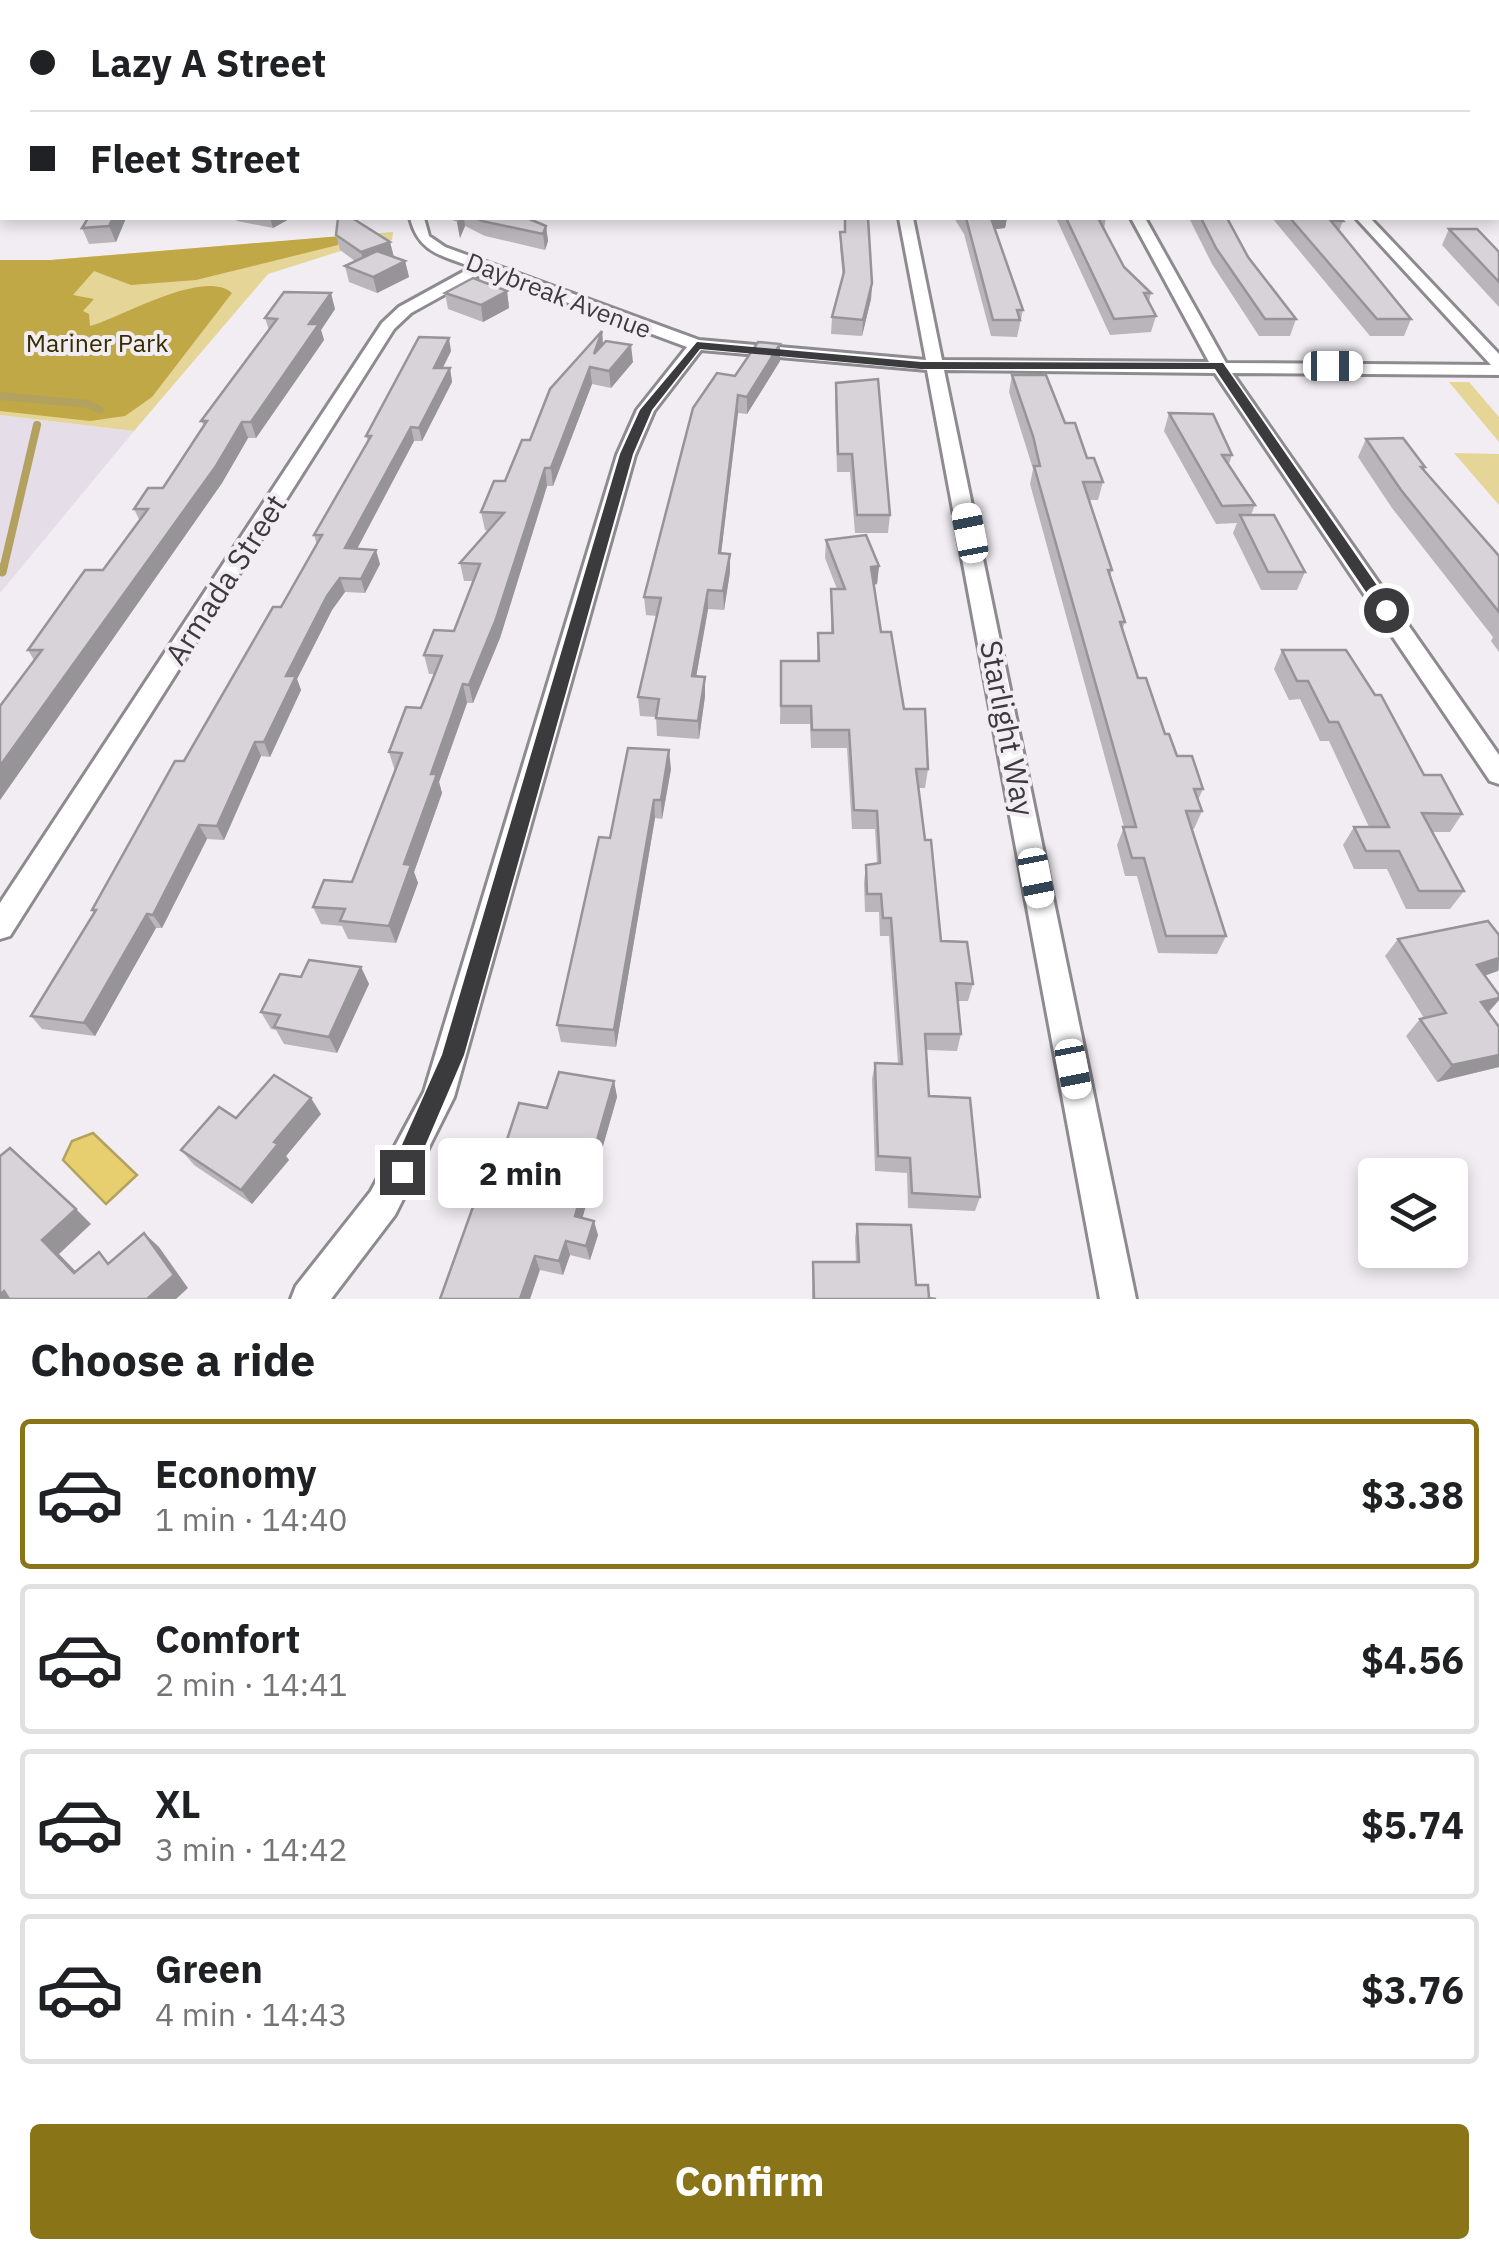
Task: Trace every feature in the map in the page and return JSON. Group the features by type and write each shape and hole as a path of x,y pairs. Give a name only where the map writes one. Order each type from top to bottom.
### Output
{"street":[{"name":"Daybreak Avenue","path":"418,220 418,231 426,242 697,346 938,366 1499,367"},
{"name":"Starlight Way","path":"906,220 1118,1299"},
{"path":"1139,220 1218,366 1499,774"},
{"path":"1365,220 1499,367"},
{"name":"Armada Street","path":"0,926 388,326 405,310 483,267"},
{"path":"309,1299 383,1203 438,1097 626,454 646,410 697,346"}],"shaded area":[{"path":"0,415 134,431 0,593"},
{"path":"93,1133 137,1175 106,1204 63,1160 72,1141"}],"green space":[{"name":"Mariner Park","path":"393,232 392,240 366,243 268,274 134,431 0,415 0,260 51,260"},
{"name":"Mariner Park","path":"341,236 338,245 196,280 131,285 94,271 73,295 94,299 83,311 89,314 90,326 182,290 219,287 232,293 152,397 125,416 90,421 0,411 0,260 51,260"},
{"path":"1449,382 1469,382 1499,417 1499,442"},
{"path":"1454,453 1499,454 1499,505"}],"building":[{"path":"87,220 112,220 109,226 82,228"},
{"path":"338,220 355,220 390,242 361,252 336,235"},
{"path":"532,220 546,226 543,234 482,221"},
{"path":"845,220 868,220 872,283 863,320 832,317 844,272 840,232 845,232"},
{"path":"967,220 992,220 1023,310 1017,310 1020,320 993,320"},
{"path":"1067,220 1099,220 1124,267 1151,293 1144,293 1156,316 1114,319"},
{"path":"1202,220 1228,220 1248,257 1296,319 1265,319 1216,248"},
{"path":"1292,220 1343,221 1331,221 1411,319 1377,319"},
{"path":"1449,229 1477,229 1499,252 1499,282"},
{"path":"377,251 405,261 373,277 345,266"},
{"path":"473,278 507,291 481,305 445,293"},
{"path":"284,292 331,293 309,324 319,324 251,422 242,422 216,466 0,766 0,706 42,650 28,650 85,570 103,570 148,509 134,509 148,488 163,488 207,421 201,421 277,319 265,318"},
{"path":"602,331 594,354 606,341 631,345 609,371 590,367 551,468 545,468 496,619 469,685 463,684 431,774 437,774 404,864 411,865 389,926 340,921 345,909 313,907 324,880 352,882 402,753 389,752 406,707 421,708 442,656 424,655 434,630 454,631 480,564 460,563 504,513 481,512 494,481 505,481 522,440 530,440 550,389"},
{"path":"419,337 449,338 434,368 450,368 419,428 411,427 345,548 376,550 361,579 340,578 327,596 286,676 296,676 264,742 255,742 217,826 199,825 153,915 147,914 84,1023 31,1016 96,910 92,910 175,761 184,761 273,607 281,607 322,535 314,535 371,436 366,436"},
{"path":"758,342 780,344 747,397 738,395 719,553 730,554 723,591 708,590 692,676 705,677 698,721 656,718 659,699 638,697 661,598 644,597 693,408 717,373 735,376"},
{"path":"1012,375 1046,375 1065,423 1075,423 1087,458 1094,458 1103,482 1083,482 1112,570 1108,570 1125,622 1120,622 1138,678 1146,678 1165,734 1169,734 1177,756 1192,756 1203,789 1194,789 1202,811 1186,811 1226,936 1166,936 1144,858 1132,858 1123,827 1136,827 1034,466 1040,466 1033,436"},
{"path":"878,379 890,515 857,515 852,454 838,454 836,383"},
{"path":"1169,413 1213,414 1232,455 1222,455 1255,505 1222,506"},
{"path":"1403,438 1425,467 1421,467 1499,556 1499,612 1401,490 1366,439"},
{"path":"1240,515 1274,515 1305,572 1268,572"},
{"path":"866,535 879,566 871,567 881,632 891,632 904,709 925,709 928,769 916,769 925,840 931,840 941,941 967,942 973,984 956,983 961,1034 925,1034 929,1096 970,1098 980,1197 912,1193 910,1158 878,1156 875,1063 902,1064 891,918 883,918 881,894 867,894 866,865 880,863 877,811 854,810 849,730 812,730 811,706 781,706 781,661 819,661 818,633 833,633 831,589 845,589 826,540"},
{"path":"1282,650 1346,650 1375,695 1381,695 1424,775 1441,775 1462,814 1422,813 1464,891 1419,891 1399,851 1366,851 1354,827 1389,827 1338,722 1329,722 1308,681 1297,681"},
{"path":"628,748 669,750 661,800 654,800 614,1030 557,1025 599,837 610,838"},
{"path":"1488,921 1499,935 1499,958 1477,965 1499,995 1481,1002 1499,1027 1499,1055 1452,1065 1420,1019 1446,1013 1398,939"},
{"path":"309,960 361,967 329,1037 274,1027 280,1015 261,1012 280,974 301,977"},
{"path":"559,1072 614,1081 575,1216 594,1221 586,1246 566,1241 559,1261 535,1256 520,1299 440,1299 488,1165 498,1167 519,1103 547,1108"},
{"path":"274,1075 311,1098 241,1190 181,1150 219,1107 236,1118"},
{"path":"10,1148 76,1209 42,1240 74,1273 99,1252 108,1264 144,1233 174,1275 147,1299 9,1299 4,1291 0,1295 0,1156"},
{"path":"857,1224 911,1225 916,1285 928,1285 929,1298 936,1299 814,1299 813,1262 859,1262"}],"waterway":[{"path":"0,396 88,404 100,410"},
{"path":"3,570 37,425"},
{"path":"2,572 3,567"}],"route":[{"path":"402,1172 438,1097 453,1055 626,454 646,410 697,346 921,365 1218,366 1386,610"}]}
